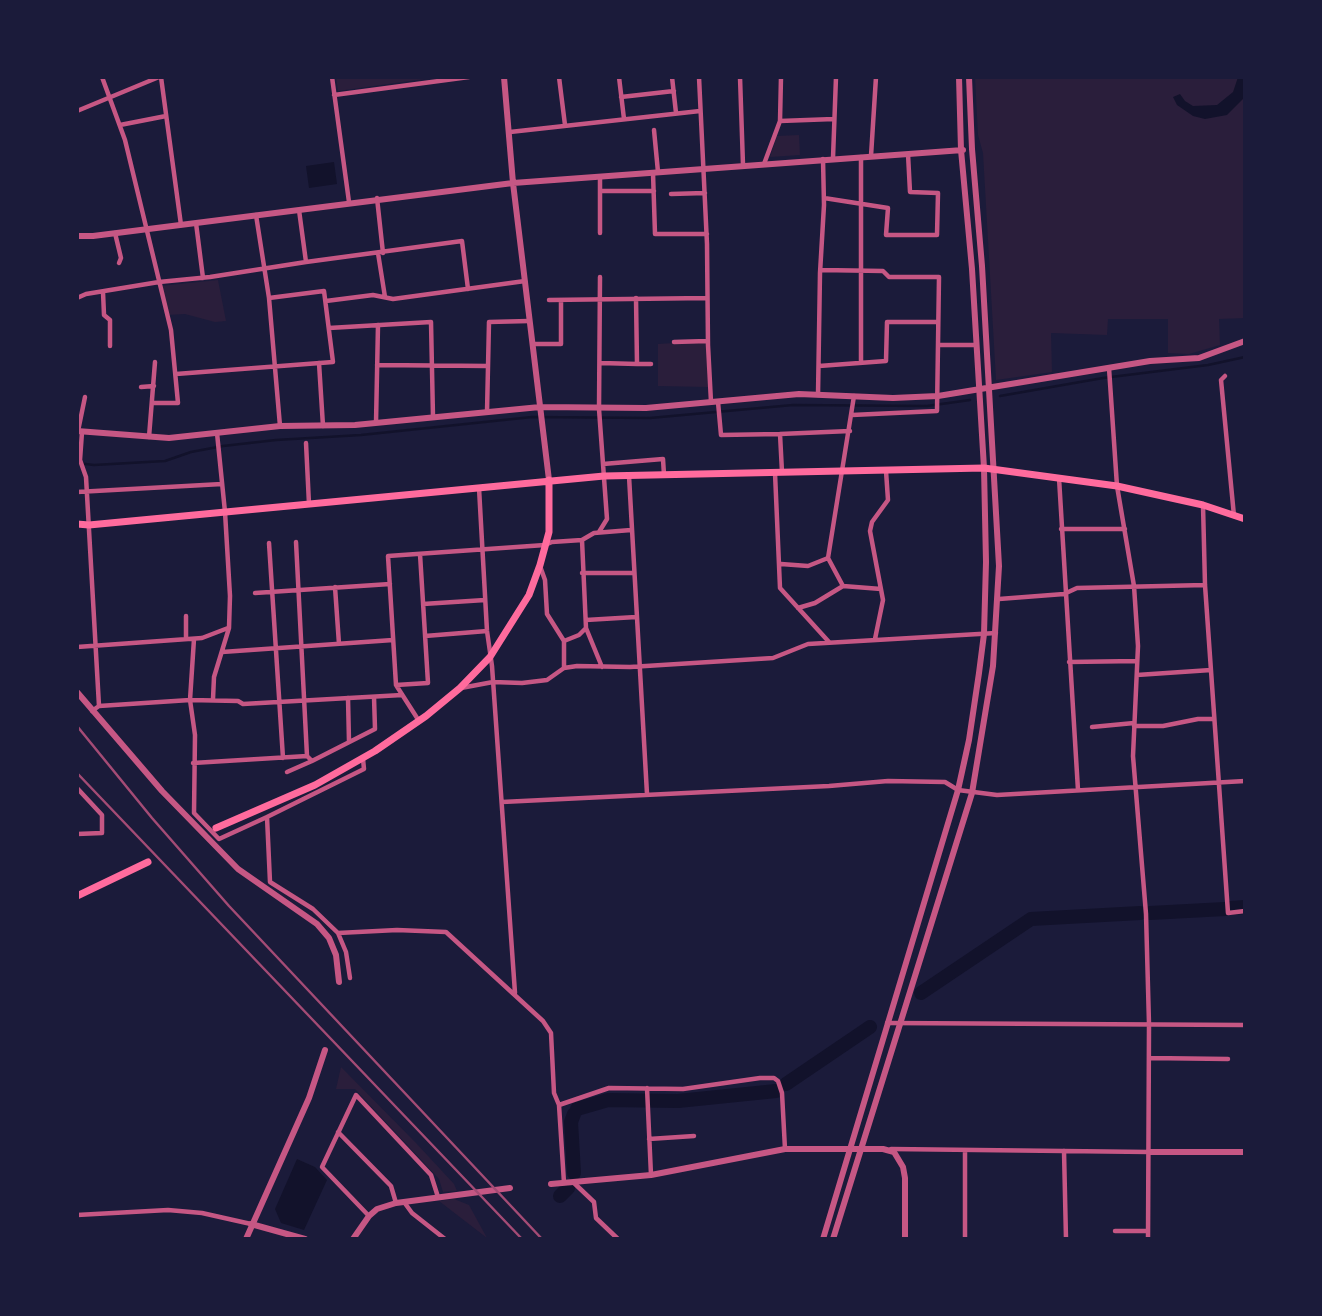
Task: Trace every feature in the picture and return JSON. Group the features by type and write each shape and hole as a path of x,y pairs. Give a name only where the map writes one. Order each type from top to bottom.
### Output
{"main road":[{"path":"77,524 604,476 984,468 1117,486 1203,505 1245,519"},
{"path":"216,828 315,785 419,721 460,688 489,657 529,595 549,532 549,480"},
{"path":"77,896 148,862"}],"street":[{"path":"102,77 120,125 172,330 178,403 153,403"},
{"path":"77,111 160,77 181,225"},
{"path":"332,77 349,202"},
{"path":"334,95 469,77"},
{"path":"504,77 513,183 549,480"},
{"path":"559,77 565,125"},
{"path":"619,77 624,118"},
{"path":"672,77 676,113"},
{"path":"699,77 707,234 708,341 721,435 850,431"},
{"path":"740,77 743,165"},
{"path":"764,164 780,121 781,77"},
{"path":"833,159 835,77"},
{"path":"871,156 876,77"},
{"path":"823,1239 958,790 969,740 984,634 984,468 958,77"},
{"path":"833,1239 972,793 986,722 999,599 994,470 969,77"},
{"path":"621,97 674,91"},
{"path":"510,132 701,111"},
{"path":"120,125 166,116"},
{"path":"780,121 834,119"},
{"path":"654,130 654,234 707,234"},
{"path":"77,236 513,183 972,149"},
{"path":"824,198 888,208 886,235 937,235 938,193 910,192 908,153"},
{"path":"861,156 861,362"},
{"path":"818,395 824,198 822,159"},
{"path":"600,176 600,233"},
{"path":"600,191 654,191"},
{"path":"671,194 705,193"},
{"path":"377,198 385,298"},
{"path":"299,209 306,262"},
{"path":"256,214 269,298 280,426"},
{"path":"196,222 203,278"},
{"path":"115,233 121,258 119,263"},
{"path":"77,298 86,294 159,282 264,270 461,241 468,289"},
{"path":"821,270 883,271 889,277 939,278 937,411 852,413"},
{"path":"599,532 607,519 599,412 600,277"},
{"path":"326,302 373,295 393,299 525,281"},
{"path":"176,374 333,362 324,291 269,298"},
{"path":"103,292 104,315 110,320 110,346"},
{"path":"636,298 637,364"},
{"path":"550,300 707,298"},
{"path":"532,344 561,344 561,301"},
{"path":"487,412 489,322 529,321"},
{"path":"819,366 886,361 887,322 937,321"},
{"path":"329,328 431,322 433,417"},
{"path":"376,423 378,325"},
{"path":"674,342 708,341"},
{"path":"79,432 149,437 280,426 376,423 487,412 599,412 716,404 799,394 854,400 937,399 978,388 1110,375 1150,361 1199,358 1245,341"},
{"path":"938,345 976,345"},
{"path":"149,437 155,362"},
{"path":"319,363 323,426"},
{"path":"601,363 651,364"},
{"path":"377,365 488,366"},
{"path":"1110,375 1117,486 1134,586 1137,661 1135,788 1146,914 1149,1024 1149,1239"},
{"path":"1226,376 1221,380 1234,516"},
{"path":"141,387 154,386"},
{"path":"85,397 79,432 80,460 87,491 99,706"},
{"path":"843,586 828,558 854,400"},
{"path":"213,699 214,677 229,628 230,594 217,433"},
{"path":"780,434 780,588 830,642"},
{"path":"306,443 309,504"},
{"path":"603,464 663,459 664,475"},
{"path":"875,639 883,600 870,531 872,522 888,500 886,471"},
{"path":"629,476 647,794"},
{"path":"1059,478 1078,790"},
{"path":"77,492 222,484"},
{"path":"479,487 487,631 515,993"},
{"path":"1203,505 1205,585 1228,912 1245,911"},
{"path":"1061,529 1125,529"},
{"path":"419,721 396,685 388,556 545,545 582,540 599,532 631,530"},
{"path":"582,540 586,628 602,667"},
{"path":"296,542 304,701 310,759"},
{"path":"269,543 283,758"},
{"path":"396,685 428,682 420,554"},
{"path":"781,564 808,566 828,558"},
{"path":"540,565 545,580 547,614 564,641 564,668"},
{"path":"582,573 634,572"},
{"path":"255,593 390,584"},
{"path":"999,599 1064,594 1077,588 1205,585"},
{"path":"798,608 815,603 843,586 881,589"},
{"path":"335,587 339,644"},
{"path":"423,604 485,600"},
{"path":"186,617 186,639"},
{"path":"586,620 636,617"},
{"path":"77,647 202,638 229,628"},
{"path":"564,641 579,635 586,628"},
{"path":"425,636 487,631"},
{"path":"460,688 493,682 547,680 564,668 773,658 808,644 996,633"},
{"path":"194,639 190,700 195,722 194,813 219,839 364,769 362,758"},
{"path":"222,652 393,640"},
{"path":"1069,662 1137,661"},
{"path":"1137,675 1211,670"},
{"path":"77,692 162,791 238,869 317,924 329,938 336,955 339,982"},
{"path":"92,711 99,706 190,700 213,699 238,701 243,704 402,695"},
{"path":"287,772 375,729 374,697"},
{"path":"348,698 349,742"},
{"path":"1093,727 1163,726 1198,719 1214,719"},
{"path":"193,764 283,758 310,759"},
{"path":"502,802 888,781 945,782 958,790 998,795 1245,781"},
{"path":"77,788 102,815 102,833 77,834"},
{"path":"267,817 270,882 313,909 338,933 346,952 350,978"},
{"path":"338,933 397,930 446,932 544,1021 551,1033 554,1093 559,1105 564,1183"},
{"path":"887,1023 1245,1026"},
{"path":"246,1239 309,1098 325,1049"},
{"path":"1149,1058 1228,1059"},
{"path":"559,1105 609,1088 683,1089 774,1078 778,1081 782,1093 785,1149"},
{"path":"648,1088 652,1175"},
{"path":"369,1216 321,1167 356,1095 431,1175 438,1196"},
{"path":"337,1131 391,1186 400,1202 445,1239"},
{"path":"649,1139 694,1136"},
{"path":"551,1184 652,1175 785,1149 1245,1152"},
{"path":"883,1149 894,1153 903,1167 905,1239"},
{"path":"965,1150 965,1239"},
{"path":"1064,1151 1066,1239"},
{"path":"573,1182 594,1202 596,1218 618,1239"},
{"path":"353,1239 377,1209 438,1196 510,1188"},
{"path":"77,1215 168,1210 202,1213 305,1239"},
{"path":"1115,1231 1149,1231"}],"shaded area":[{"path":"336,77 439,77 338,91"},
{"path":"975,77 1245,77 1245,318 1219,319 1220,345 1189,354 1168,353 1168,319 1108,319 1107,335 1051,333 1052,372 996,380 983,153 978,135"},
{"path":"1238,77 1245,77 1245,97 1227,115 1205,119 1193,116 1177,105 1173,97 1180,94 1193,106 1217,105 1233,92"},
{"path":"799,135 800,155 770,157 777,136"},
{"path":"334,162 337,184 309,188 306,166"},
{"path":"218,280 226,321 215,322 185,314 167,315 160,286"},
{"path":"706,341 708,387 658,386 658,344"},
{"path":"341,1067 416,1143 454,1184 457,1191 443,1192 439,1179 355,1089 336,1089"},
{"path":"297,1159 315,1167 327,1180 304,1230 281,1223 275,1209"},
{"path":"454,1199 469,1205 487,1238 439,1201"}],"waterway":[{"path":"1000,396 1245,357"},
{"path":"77,463 94,465 165,461 191,452 223,446 532,417 650,418 793,405 927,406 970,400"},
{"path":"1230,908 1245,907"},
{"path":"1150,913 1225,909"},
{"path":"921,993 1031,919 1140,913"},
{"path":"786,1084 870,1027"},
{"path":"577,1109 608,1100 678,1101 776,1091"},
{"path":"574,1114 571,1122 574,1173"},
{"path":"560,1196 568,1188"}],"railway":[{"path":"77,726 229,906 542,1239"},
{"path":"77,773 522,1239"}]}
